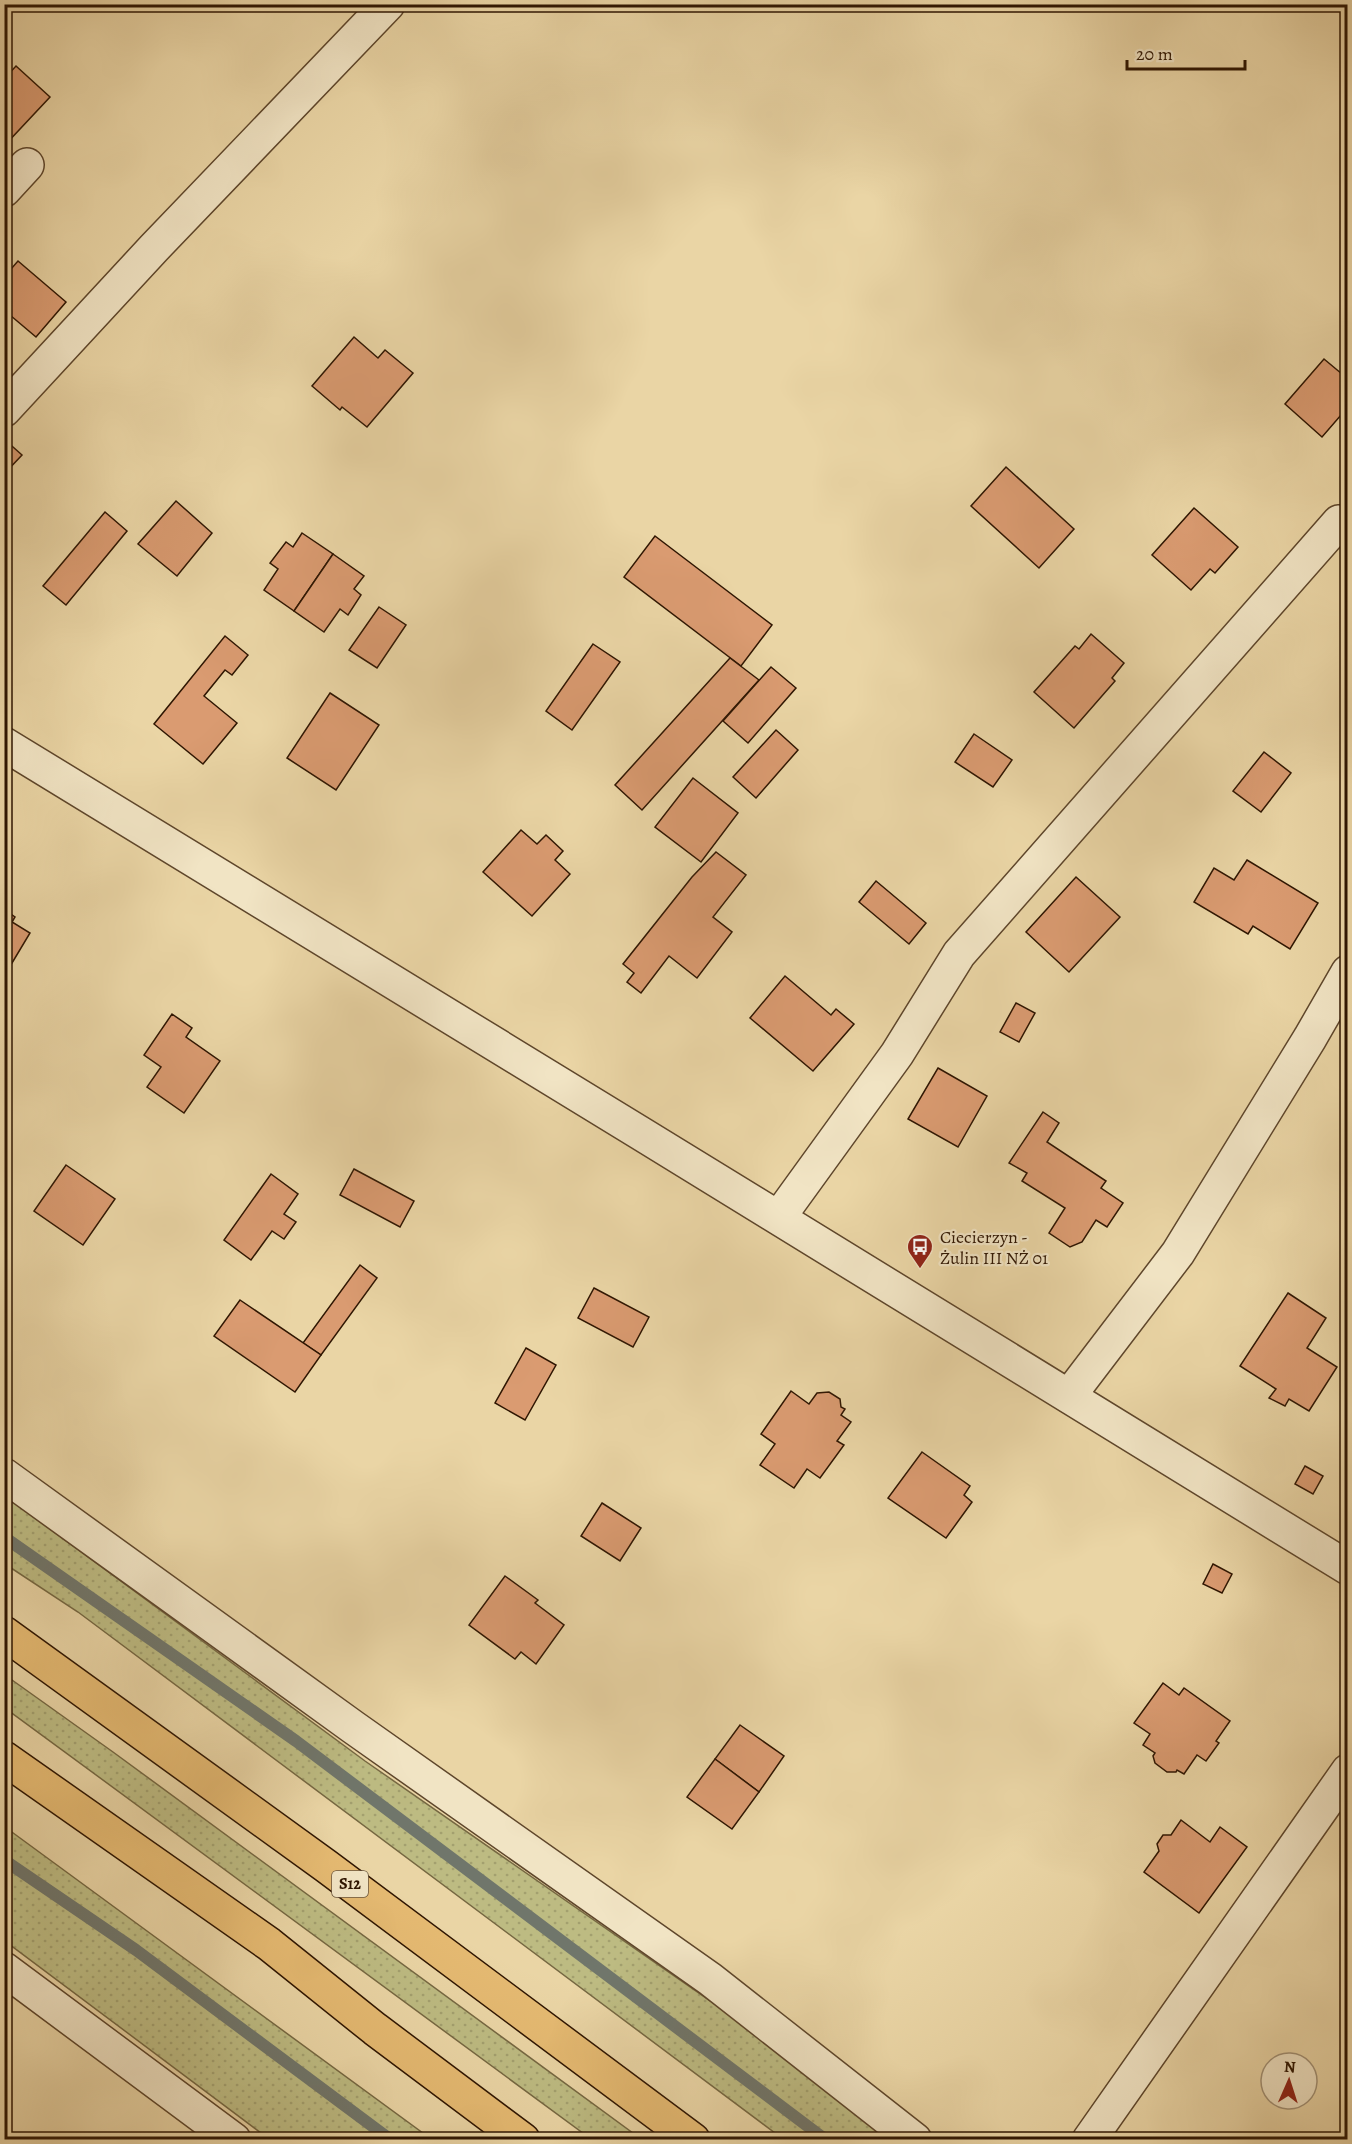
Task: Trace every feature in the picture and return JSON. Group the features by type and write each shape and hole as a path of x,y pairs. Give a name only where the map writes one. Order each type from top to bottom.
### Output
{"highway":[{"name":"S12","path":"4,1633 336,1873 693,2139"},
{"path":"4,1758 269,1944 375,2029 523,2139"}],"street":[{"path":"4,410 154,248 388,4"},
{"path":"4,190 27,165"},
{"path":"779,1217 897,1054 959,954 1339,522"},
{"path":"4,744 779,1217 908,1299 1347,1568"},
{"path":"1069,1396 1179,1253 1310,1038 1347,972"},
{"path":"4,1475 343,1720 710,1979 915,2139"},
{"path":"1089,2139 1347,1771"},
{"path":"4,1970 234,2139"}],"shaded area":[{"path":"4,1495 365,1761 788,2055 899,2139 783,2139 78,1612 5,1564"},
{"path":"5,1675 641,2139 591,2139 5,1708"},
{"path":"5,1827 431,2139 269,2139 5,1941"}],"building":[{"path":"16,66 50,97 4,146 4,79"},
{"path":"18,261 66,302 36,337 4,310 4,277"},
{"path":"354,337 378,358 385,350 413,373 367,427 342,407 340,410 312,386"},
{"path":"1324,359 1348,379 1348,407 1322,437 1285,404"},
{"path":"4,439 22,455 4,474"},
{"path":"1006,467 1074,529 1039,568 971,506"},
{"path":"176,501 212,533 177,576 138,544"},
{"path":"1194,508 1238,547 1215,573 1210,569 1191,590 1152,555"},
{"path":"105,512 127,531 66,605 43,586"},
{"path":"302,533 333,554 294,611 264,590 278,569 270,563 286,542 293,547"},
{"path":"655,536 772,625 741,666 624,577"},
{"path":"333,554 364,576 354,589 361,595 348,615 340,609 324,632 294,611"},
{"path":"379,607 406,625 377,668 349,650"},
{"path":"1091,634 1124,663 1112,678 1115,681 1074,728 1034,692 1075,646 1079,649"},
{"path":"225,636 248,655 232,675 225,670 204,696 237,723 203,764 154,724"},
{"path":"593,644 620,662 572,730 546,711"},
{"path":"730,658 759,680 642,810 615,785"},
{"path":"771,667 796,688 748,743 723,721"},
{"path":"330,693 379,725 336,790 287,758"},
{"path":"776,730 798,750 756,798 733,777"},
{"path":"974,734 1012,760 993,787 955,762"},
{"path":"1264,752 1291,773 1261,812 1233,791"},
{"path":"693,778 738,813 701,862 655,827"},
{"path":"521,830 537,844 546,835 563,851 555,860 570,874 532,916 483,872"},
{"path":"716,852 746,875 713,917 732,932 697,978 669,956 641,993 627,982 634,973 623,964 692,877"},
{"path":"1247,860 1318,903 1290,949 1253,926 1248,934 1194,902 1214,868 1234,880"},
{"path":"1076,877 1120,917 1069,972 1026,932"},
{"path":"876,881 926,923 909,944 859,902"},
{"path":"5,910 15,917 12,922 30,933 6,973"},
{"path":"785,976 831,1015 836,1009 854,1024 813,1071 750,1018"},
{"path":"1016,1003 1035,1013 1019,1042 1000,1032"},
{"path":"172,1014 192,1028 186,1037 220,1061 184,1113 147,1087 161,1067 144,1055"},
{"path":"938,1068 987,1096 958,1147 908,1119"},
{"path":"1043,1112 1059,1123 1047,1142 1106,1181 1101,1188 1123,1203 1107,1227 1096,1220 1082,1242 1070,1247 1049,1233 1065,1208 1022,1181 1027,1173 1009,1163"},
{"path":"66,1165 115,1199 83,1245 34,1211"},
{"path":"354,1169 414,1201 400,1227 340,1195"},
{"path":"271,1174 298,1194 284,1214 296,1222 284,1239 272,1231 251,1260 224,1240"},
{"path":"360,1265 377,1278 321,1355 303,1343"},
{"path":"594,1288 649,1317 633,1347 578,1318"},
{"path":"1288,1293 1326,1318 1307,1348 1337,1367 1309,1411 1289,1399 1285,1406 1269,1398 1276,1389 1240,1366"},
{"path":"240,1300 321,1355 295,1392 214,1336"},
{"path":"526,1348 556,1365 525,1420 495,1403"},
{"path":"791,1391 809,1404 817,1393 829,1392 840,1399 841,1407 845,1409 841,1415 851,1422 837,1441 844,1445 820,1478 807,1469 794,1488 760,1465 775,1444 761,1434"},
{"path":"922,1452 970,1486 964,1495 972,1502 946,1538 888,1498"},
{"path":"1305,1466 1323,1476 1313,1494 1295,1484"},
{"path":"602,1503 641,1528 620,1561 581,1536"},
{"path":"1213,1564 1232,1574 1222,1593 1203,1584"},
{"path":"505,1576 538,1600 535,1603 564,1625 536,1664 521,1652 515,1659 469,1625"},
{"path":"1163,1683 1179,1695 1184,1688 1230,1721 1216,1741 1219,1743 1206,1761 1197,1755 1184,1774 1177,1770 1167,1772 1155,1763 1153,1756 1155,1753 1143,1745 1150,1734 1134,1723"},
{"path":"740,1725 784,1756 759,1792 715,1759"},
{"path":"715,1759 759,1792 732,1829 687,1797"},
{"path":"1181,1820 1210,1842 1220,1827 1247,1847 1199,1913 1144,1872 1159,1851 1157,1844 1163,1835 1171,1835"}],"waterway":[{"path":"4,1537 296,1741 826,2140"},
{"path":"4,1860 136,1950 391,2140"}],"place":[{"name":"Ciecierzyn - Żulin III NŻ 01","path":"920,1270"}]}
